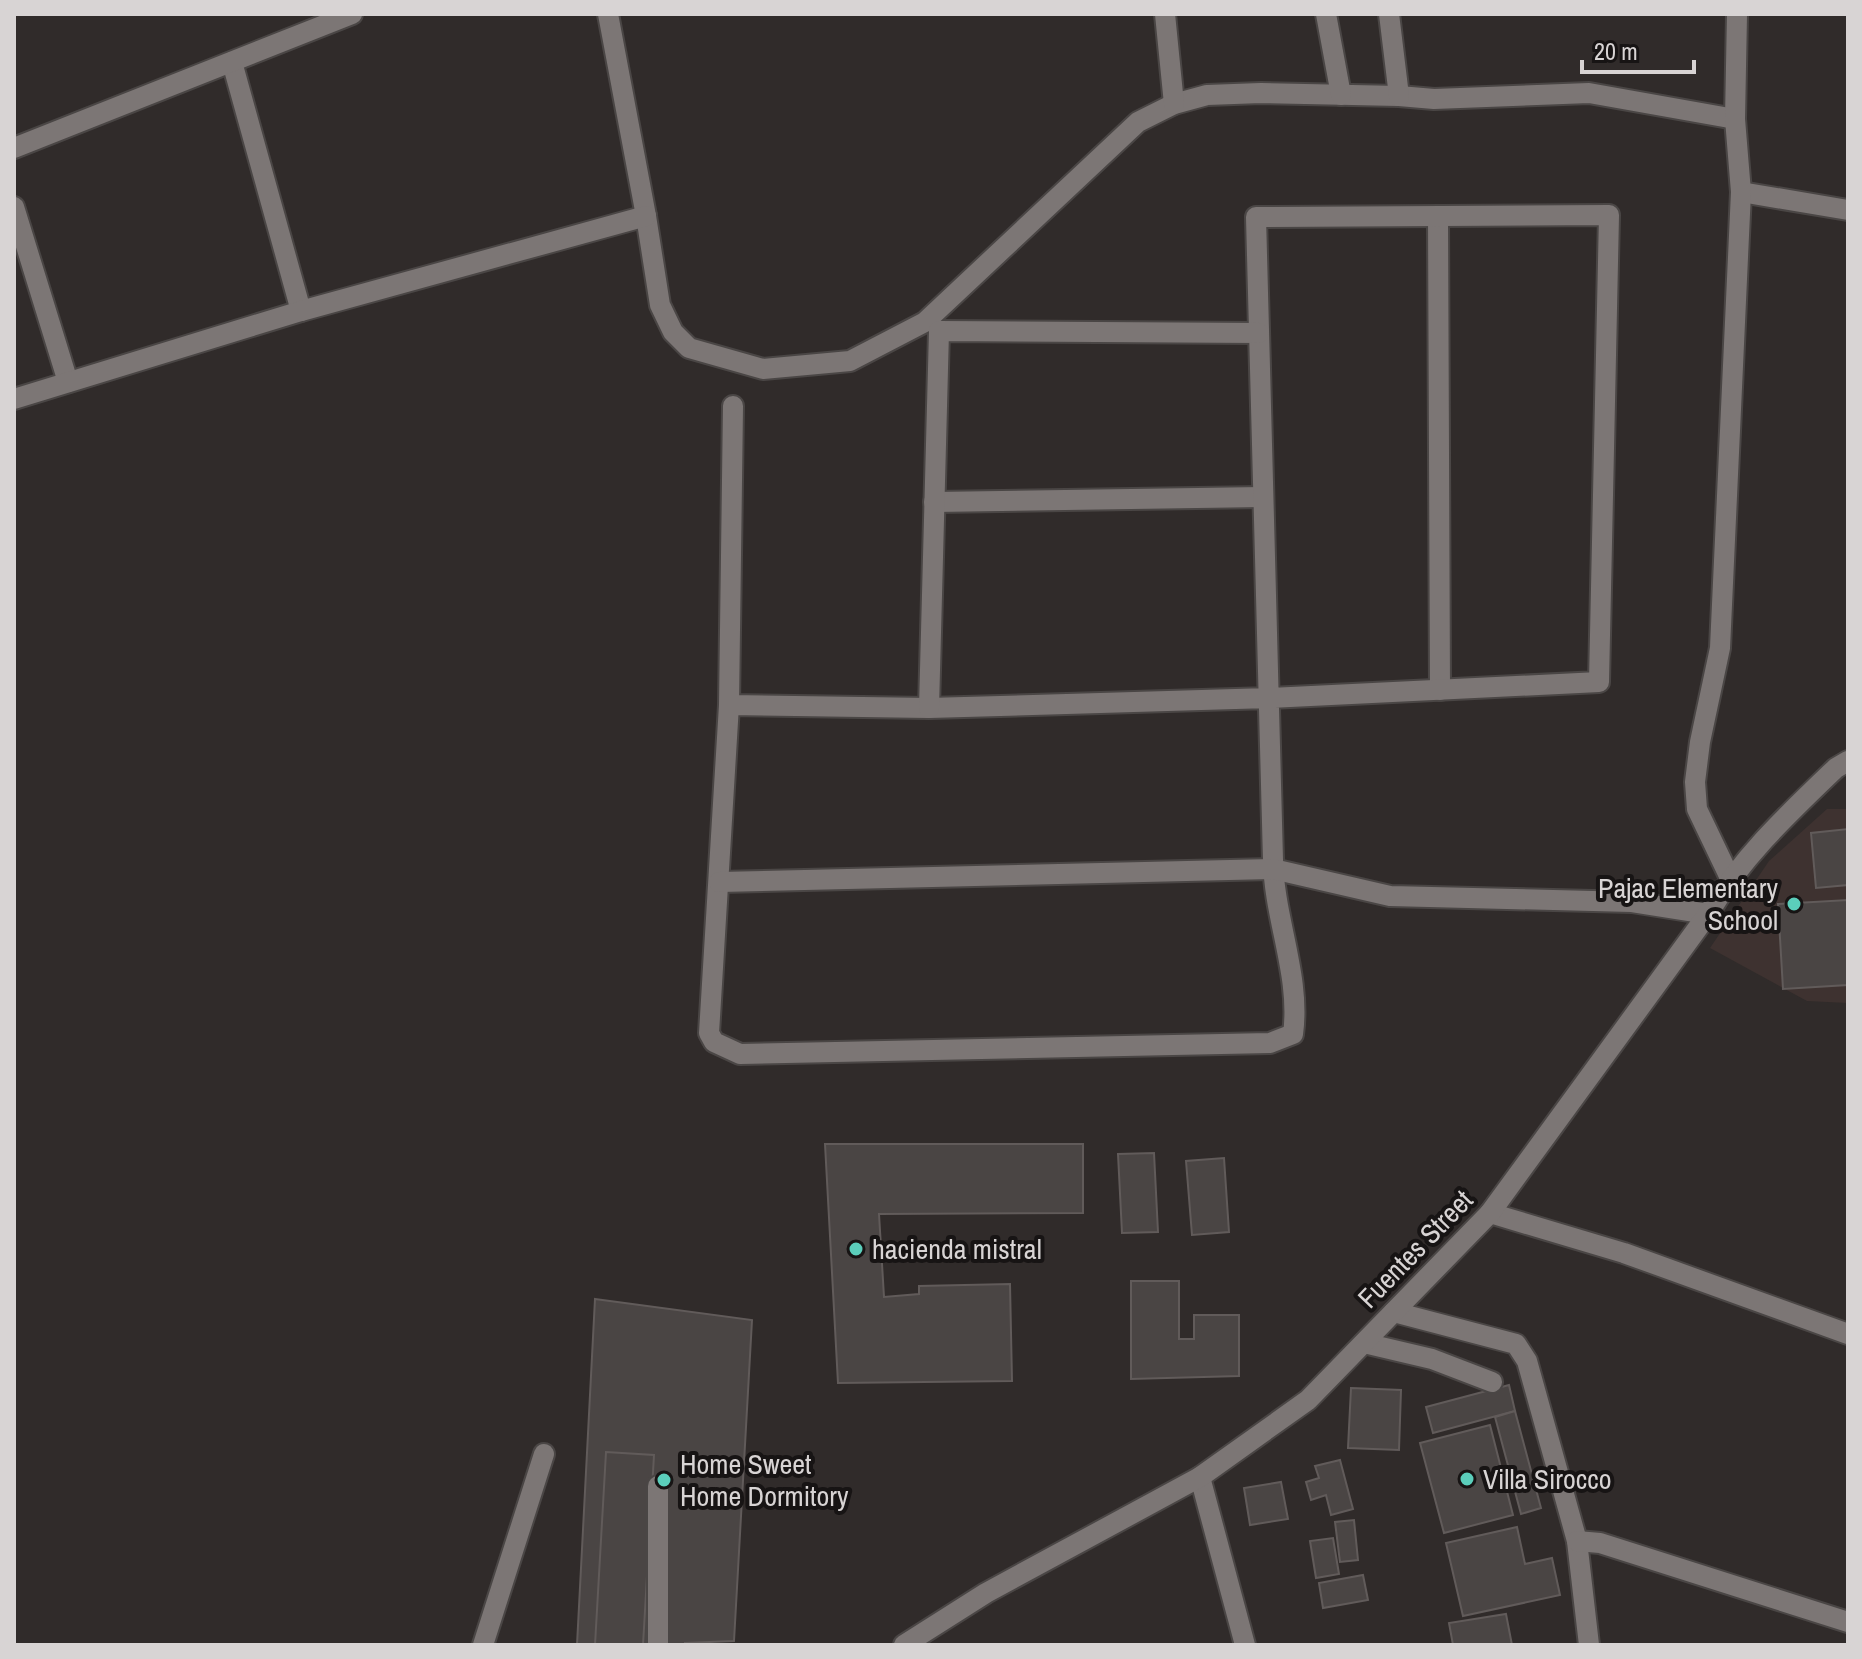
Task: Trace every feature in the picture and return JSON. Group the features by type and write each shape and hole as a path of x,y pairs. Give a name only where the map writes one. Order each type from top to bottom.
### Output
{"street":[{"path":"14,148 232,62 314,21 352,14"},
{"path":"608,14 660,305 673,332 689,348 763,369 850,361 925,322 1138,122 1174,104 1207,95 1449,99 1589,93 1735,119"},
{"path":"1165,14 1174,104"},
{"path":"1326,14 1341,95"},
{"path":"1389,14 1399,96"},
{"path":"1730,878 1697,809 1695,782 1700,742 1720,648 1741,192 1735,119 1737,14"},
{"path":"232,62 301,311"},
{"path":"1741,192 1848,210"},
{"path":"14,207 68,382"},
{"path":"729,705 929,708 1269,698 1599,682 1609,215 1256,217 1269,698 1273,869 1297,1009 1293,1034 1270,1043 740,1054 714,1042 709,1033 729,705 733,406"},
{"path":"14,399 301,311 646,216"},
{"path":"1438,216 1440,690"},
{"path":"929,708 939,331 1259,333"},
{"path":"934,502 1263,497"},
{"name":"Fuentes Street","path":"904,1645 986,1593 1200,1477 1308,1400 1490,1213 1708,914 1730,878 1774,827 1836,768 1848,761"},
{"path":"719,882 1273,869 1390,896 1632,902 1708,914"},
{"path":"1490,1213 1624,1253 1848,1334"},
{"path":"1394,1312 1516,1344 1527,1361 1577,1541 1589,1645"},
{"path":"1364,1343 1432,1359 1492,1382"},
{"path":"483,1645 544,1454"},
{"path":"1200,1477 1245,1645"},
{"path":"658,1486 658,1645"},
{"path":"1577,1541 1600,1543 1848,1622"}],"shaded area":[{"name":"Pajac Elementary School","path":"1827,809 1848,809 1848,1003 1807,1001 1710,948 1769,861"}],"building":[{"path":"1848,829 1848,885 1816,888 1811,833"},
{"path":"1848,900 1848,985 1783,989 1778,904"},
{"name":"hacienda mistral","path":"825,1144 1083,1144 1083,1213 879,1214 884,1297 919,1294 919,1286 1010,1284 1012,1381 838,1383"},
{"path":"1154,1153 1158,1232 1122,1233 1118,1154"},
{"path":"1224,1158 1229,1232 1192,1235 1186,1161"},
{"path":"1131,1281 1179,1281 1179,1339 1194,1339 1194,1315 1239,1315 1239,1376 1131,1379"},
{"name":"Home Sweet Home Dormitory","path":"595,1299 752,1320 734,1641 685,1645 577,1645"},
{"path":"1509,1385 1515,1411 1433,1433 1426,1407"},
{"path":"1351,1388 1401,1390 1399,1450 1348,1448"},
{"path":"1515,1411 1541,1508 1521,1514 1495,1417"},
{"name":"Villa Sirocco","path":"1490,1425 1513,1515 1444,1533 1420,1443"},
{"path":"606,1452 654,1455 643,1645 595,1645"},
{"path":"1340,1460 1353,1509 1331,1515 1326,1495 1311,1500 1306,1482 1319,1478 1315,1466"},
{"path":"1281,1482 1288,1519 1250,1525 1244,1488"},
{"path":"1354,1520 1358,1560 1340,1562 1335,1522"},
{"path":"1517,1527 1525,1564 1552,1558 1560,1595 1463,1616 1446,1543"},
{"path":"1333,1538 1339,1574 1316,1578 1310,1541"},
{"path":"1363,1575 1368,1600 1323,1608 1319,1583"},
{"path":"1506,1614 1512,1645 1453,1645 1449,1623"}],"place":[{"name":"Pajac Elementary School","path":"1794,904"},
{"name":"hacienda mistral","path":"856,1249"},
{"name":"Villa Sirocco","path":"1467,1479"},
{"name":"Home Sweet Home Dormitory","path":"664,1480"}]}
